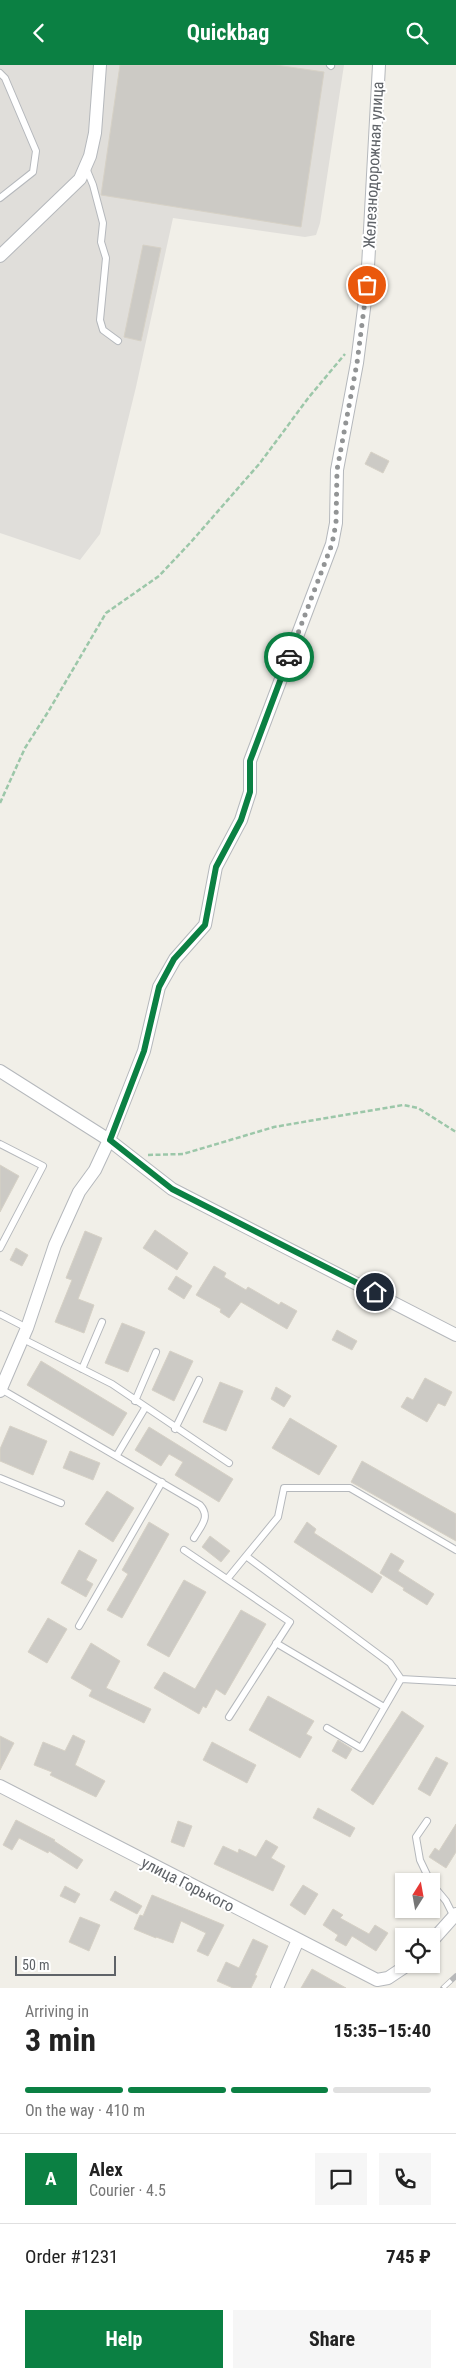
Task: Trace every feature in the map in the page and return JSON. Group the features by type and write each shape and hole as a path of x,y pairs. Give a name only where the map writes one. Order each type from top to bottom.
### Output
{"street":[{"name":"Железнодорожная улица","path":"0,1390 25,1333 55,1245 78,1192 96,1169 110,1140 144,1051 159,987 174,959 205,925 216,867 241,820 250,792 250,761 252,754 332,544 336,523 337,470 357,363 367,285 379,65"},
{"path":"0,256 80,179 90,156 94,133 99,66"},
{"path":"0,1071 110,1140 172,1189 456,1335"},
{"name":"улица Горького","path":"0,1787 377,1980 388,1978 396,1973"},
{"path":"440,1932 455,1916"},
{"path":"277,1988 298,1940"}],"lane":[{"path":"0,73 5,78 36,151 33,172 0,198"},
{"path":"86,167 103,223 101,242 106,258 100,320 103,330 118,341"},
{"path":"0,1143 43,1166 0,1248"},
{"path":"0,1314 25,1333 82,1369 112,1384 228,1463"},
{"path":"82,1369 102,1322"},
{"path":"135,1401 156,1352"},
{"path":"176,1429 199,1380"},
{"path":"0,1390 117,1455 194,1501 205,1510 206,1518 194,1538"},
{"path":"117,1455 145,1408"},
{"path":"0,1478 61,1503"},
{"path":"79,1626 162,1482"},
{"path":"228,1578 278,1517 284,1488 350,1487 456,1550"},
{"path":"184,1550 228,1578 290,1623 229,1717"},
{"path":"246,1556 390,1663 401,1679"},
{"path":"276,1643 384,1707"},
{"path":"401,1679 456,1682"},
{"path":"327,1728 361,1748 401,1679"},
{"path":"426,1873 420,1860 416,1837 427,1821"},
{"path":"440,1893 455,1916"}],"path":[{"path":"0,803 25,748 106,613 159,576 260,463 348,351"},
{"path":"140,1152 148,1155 183,1154 274,1127 403,1105 418,1108 456,1131"}],"shaded area":[{"path":"0,65 344,65 320,223 316,235 305,237 173,218 136,387 100,534 80,560 0,533"}],"building":[{"path":"120,65 276,65 324,72 301,227 101,195"},
{"path":"143,245 161,248 141,341 124,337"},
{"path":"371,452 389,461 383,473 365,464"},
{"path":"0,1165 19,1176 0,1212"},
{"path":"155,1230 188,1253 177,1270 143,1248"},
{"path":"85,1231 102,1238 78,1299 94,1305 84,1333 55,1322 72,1280 66,1278"},
{"path":"16,1248 28,1255 22,1266 10,1260"},
{"path":"214,1266 226,1273 224,1277 246,1290 248,1287 279,1305 281,1302 297,1311 287,1329 241,1302 229,1318 220,1312 221,1309 196,1295"},
{"path":"176,1276 192,1286 184,1299 168,1289"},
{"path":"122,1323 145,1332 128,1372 105,1363"},
{"path":"337,1330 357,1341 352,1350 332,1340"},
{"path":"170,1351 193,1361 174,1401 152,1390"},
{"path":"41,1361 127,1413 113,1436 27,1385"},
{"path":"425,1378 452,1392 445,1406 438,1403 427,1422 401,1407 407,1397 413,1400"},
{"path":"220,1382 243,1391 226,1431 203,1422"},
{"path":"276,1387 291,1396 284,1407 271,1399"},
{"path":"290,1418 337,1446 319,1475 272,1448"},
{"path":"10,1426 47,1441 33,1475 0,1461 0,1449"},
{"path":"149,1427 233,1479 219,1502 175,1475 183,1462 169,1454 161,1466 135,1450"},
{"path":"70,1451 100,1463 93,1480 63,1468"},
{"path":"362,1461 456,1514 456,1541 351,1482"},
{"path":"107,1491 134,1508 113,1542 85,1524"},
{"path":"149,1522 169,1534 122,1618 107,1610 128,1574 122,1570"},
{"path":"307,1522 316,1529 314,1533 382,1577 372,1593 294,1542"},
{"path":"210,1536 230,1551 221,1562 202,1547"},
{"path":"79,1550 97,1560 86,1580 93,1584 86,1597 61,1583"},
{"path":"391,1553 404,1561 398,1571 434,1594 427,1605 380,1573"},
{"path":"184,1580 206,1592 169,1657 147,1645"},
{"path":"241,1610 266,1624 225,1695 216,1689 206,1708 203,1706 199,1714 154,1688 164,1672 195,1689"},
{"path":"48,1618 67,1629 47,1663 28,1652"},
{"path":"91,1643 120,1661 106,1688 151,1709 144,1723 89,1696 92,1690 71,1678"},
{"path":"268,1696 314,1721 306,1734 312,1737 300,1758 249,1730"},
{"path":"402,1711 424,1726 373,1805 351,1790"},
{"path":"73,1735 85,1741 75,1765 105,1781 96,1797 50,1775 52,1772 34,1765 43,1742 65,1751"},
{"path":"0,1736 14,1743 0,1770"},
{"path":"338,1740 352,1749 346,1759 332,1751"},
{"path":"212,1742 256,1765 247,1783 203,1760"},
{"path":"436,1757 448,1763 430,1796 418,1789"},
{"path":"318,1808 355,1828 350,1837 313,1818"},
{"path":"16,1820 55,1840 83,1860 77,1869 49,1851 48,1853 19,1838 12,1850 3,1845"},
{"path":"178,1821 192,1826 184,1847 171,1842"},
{"path":"456,1824 456,1852 446,1868 429,1857 435,1848 439,1851"},
{"path":"266,1840 278,1847 271,1858 285,1866 273,1891 214,1864 223,1846 238,1853 239,1849 256,1857"},
{"path":"303,1885 318,1894 305,1915 290,1905"},
{"path":"65,1886 80,1894 75,1903 60,1896"},
{"path":"115,1891 142,1906 137,1914 110,1900"},
{"path":"152,1895 224,1925 208,1956 197,1951 206,1933 181,1921 173,1943 134,1929 140,1915 143,1916"},
{"path":"333,1909 343,1915 340,1918 369,1934 375,1925 388,1933 376,1951 352,1936 346,1946 335,1940 338,1935 323,1925"},
{"path":"80,1917 100,1925 89,1951 69,1942"},
{"path":"253,1939 268,1946 251,1988 233,1988 217,1981 226,1962 239,1968"},
{"path":"312,1969 346,1988 301,1988"}],"railway":[{"path":"443,1988 456,1976"}],"way so far":[{"path":"289,657 332,544 336,523 337,470 357,363 367,285"}],"route":[{"path":"289,657 250,761 250,792 241,820 216,867 205,925 174,959 159,987 144,1051 130,1083 110,1140 172,1189 375,1292"}]}
